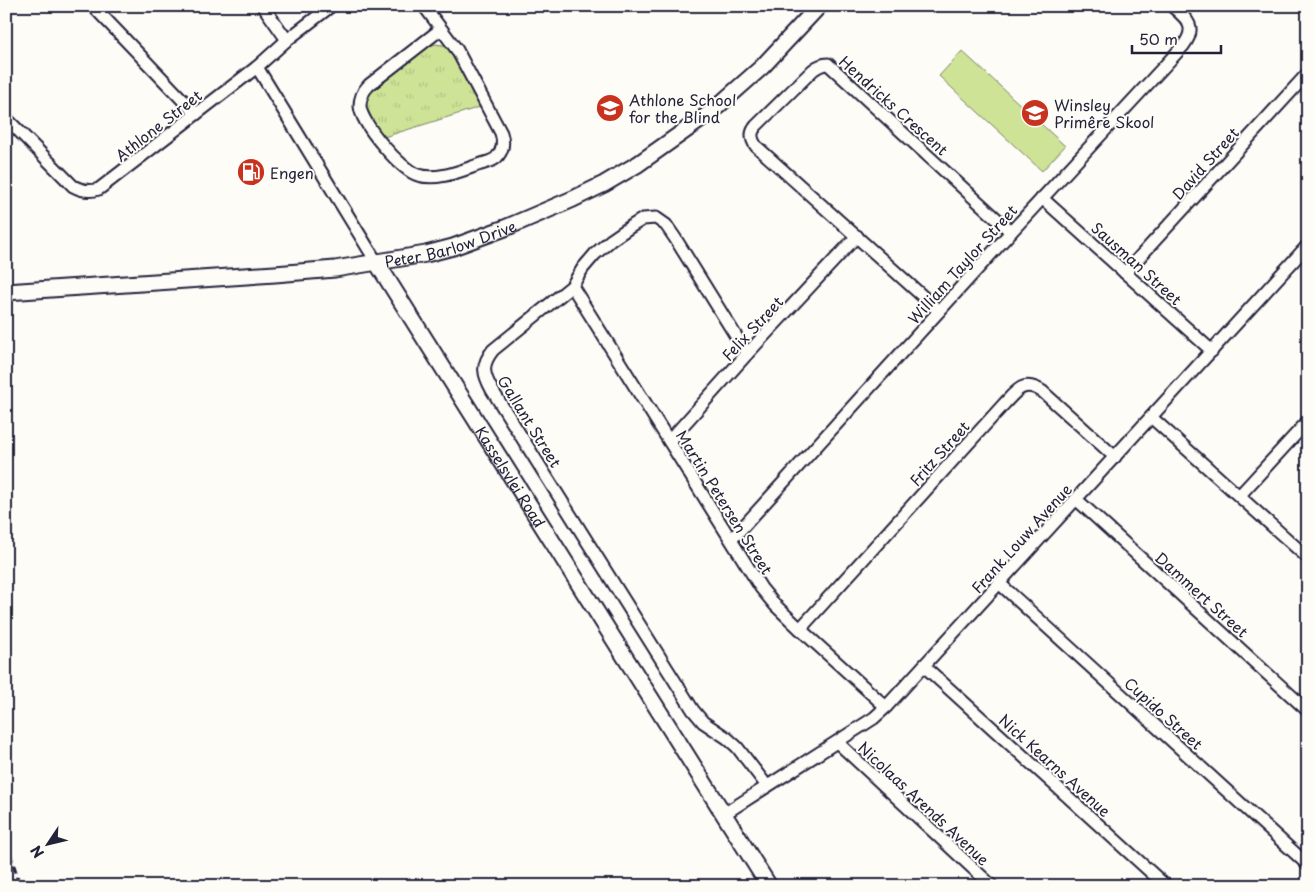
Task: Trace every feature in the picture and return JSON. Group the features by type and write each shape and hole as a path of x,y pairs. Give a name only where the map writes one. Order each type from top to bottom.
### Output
{"street":[{"path":"93,6 196,114"},
{"path":"263,6 287,40"},
{"name":"Athlone Street","path":"6,118 68,183 78,189 94,191 104,187 257,67 287,40 331,6"},
{"path":"424,6 457,50 501,133 503,143 500,153 492,160 455,173 424,177 408,170 381,144 363,117 360,105 362,94 369,86 441,29"},
{"name":"Peter Barlow Drive","path":"6,292 336,269 426,254 453,247 545,212 604,184 638,164 710,113 762,67 819,6"},
{"name":"William Taylor Street","path":"732,539 1189,38 1188,22 1172,6"},
{"name":"Hendricks Crescent","path":"939,311 765,154 752,140 752,130 813,70 828,64 1011,232"},
{"name":"Kasselsvlei Road","path":"257,67 377,263 769,886"},
{"name":"David Street","path":"1125,273 1308,73"},
{"name":"Sausman Street","path":"1042,198 1212,351"},
{"name":"Gallant Street","path":"747,354 675,238 666,225 656,218 643,219 611,240 583,268 572,286 493,350 485,363 484,372 492,390 693,710 703,722 737,747 767,786"},
{"name":"Felix Street","path":"669,442 747,354 857,236"},
{"name":"Frank Louw Avenue","path":"724,814 874,718 886,708 1308,245"},
{"name":"Martin Petersen Street","path":"572,286 761,588 775,605 886,708"},
{"name":"Fritz Street","path":"800,629 1019,389 1030,386 1036,387 1115,457"},
{"path":"1151,417 1308,558"},
{"path":"1239,496 1308,421"},
{"name":"Dammert Street","path":"1076,499 1308,711"},
{"name":"Cupido Street","path":"999,584 1308,865"},
{"name":"Nick Kearns Avenue","path":"924,666 1166,886"},
{"name":"Nicolaas Arends Avenue","path":"837,742 992,886"}],"green space":[{"path":"443,45 449,50 480,107 384,137 369,113 366,102 367,96 429,46"},
{"path":"962,51 1065,146 1042,171 939,76"}],"railway":[{"path":"6,842 20,886"}],"place":[{"name":"Athlone School for the Blind","path":"610,108"},
{"name":"Winsley Primêre Skool","path":"1035,113"},
{"name":"Engen","path":"251,172"}]}
